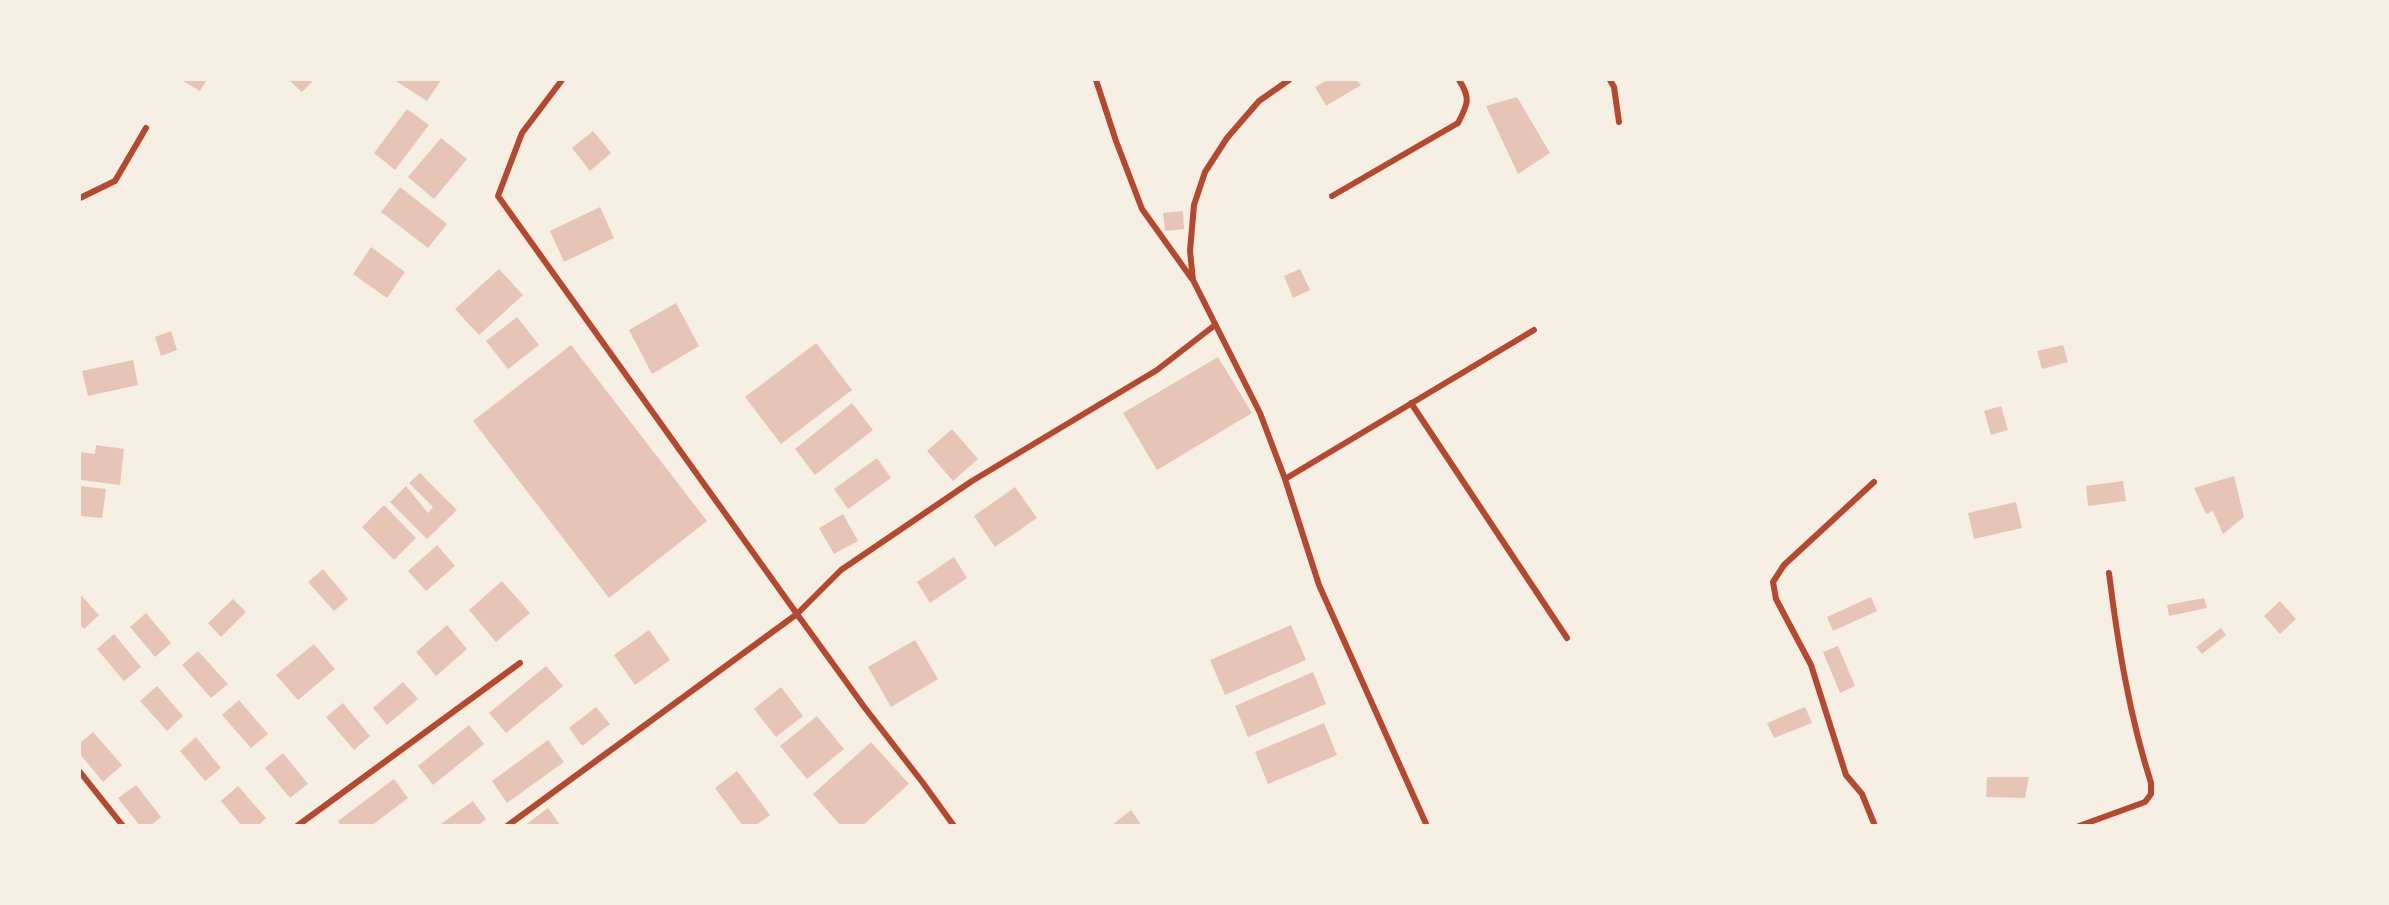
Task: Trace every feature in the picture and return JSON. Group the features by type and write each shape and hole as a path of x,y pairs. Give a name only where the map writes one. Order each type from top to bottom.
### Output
{"street":[{"path":"562,80 522,133 498,196 865,708 954,825"},
{"path":"1096,80 1142,209 1192,280 1260,413 1285,479 1319,585 1427,825"},
{"path":"1192,280 1190,251 1194,205 1205,172 1227,138 1259,101 1289,80"},
{"path":"1332,196 1458,123 1467,106 1467,92 1459,80"},
{"path":"1610,80 1614,87 1619,122"},
{"path":"80,198 115,181 146,128"},
{"path":"507,825 797,614 841,570 972,481 1157,370 1215,325"},
{"path":"1285,479 1534,330"},
{"path":"1411,403 1567,638"},
{"path":"1874,482 1784,565 1773,582 1776,599 1811,665 1846,775 1862,794 1875,825"},
{"path":"2079,825 2145,802 2151,794 2151,783 2128,705 2117,643 2109,573"},
{"path":"297,825 520,663"},
{"path":"80,772 123,825"}],"building":[{"path":"181,80 207,80 200,91"},
{"path":"289,80 314,80 302,92"},
{"path":"394,80 441,80 427,101"},
{"path":"1328,80 1357,80 1361,85 1326,106 1315,87"},
{"path":"1517,97 1550,153 1518,174 1486,106"},
{"path":"407,109 429,125 395,170 374,153"},
{"path":"593,131 611,153 590,171 572,148"},
{"path":"441,138 467,159 434,199 408,177"},
{"path":"400,187 447,224 428,248 381,212"},
{"path":"600,207 614,238 564,262 550,231"},
{"path":"1183,211 1184,229 1165,231 1163,213"},
{"path":"371,247 405,272 387,298 353,274"},
{"path":"499,269 523,295 479,335 455,309"},
{"path":"1300,269 1310,290 1293,298 1284,276"},
{"path":"676,303 699,346 652,374 629,330"},
{"path":"517,317 539,345 508,369 486,341"},
{"path":"171,331 177,350 161,356 155,337"},
{"path":"816,343 852,390 781,444 745,397"},
{"path":"571,345 707,521 609,598 473,421"},
{"path":"2063,345 2068,362 2042,369 2037,351"},
{"path":"1218,357 1252,413 1157,470 1123,413"},
{"path":"133,360 138,385 88,396 82,371"},
{"path":"852,403 873,430 815,475 795,449"},
{"path":"2001,406 2008,430 1991,435 1984,411"},
{"path":"952,429 978,459 953,481 927,451"},
{"path":"96,445 124,449 120,485 80,480 80,452 95,454"},
{"path":"877,458 891,478 848,509 834,489"},
{"path":"420,473 457,510 427,539 390,502 406,486 428,513 433,507 409,483"},
{"path":"2234,476 2244,517 2223,534 2213,511 2206,514 2194,488"},
{"path":"2123,481 2126,501 2088,506 2086,486"},
{"path":"80,486 106,489 102,518 80,516"},
{"path":"1015,487 1037,518 995,547 974,516"},
{"path":"2016,502 2022,528 1974,539 1968,513"},
{"path":"384,505 416,538 394,560 362,527"},
{"path":"843,514 858,541 834,554 819,528"},
{"path":"437,545 455,566 426,591 408,571"},
{"path":"954,557 967,578 930,603 917,582"},
{"path":"323,569 348,599 334,611 308,582"},
{"path":"502,581 530,613 496,642 469,610"},
{"path":"80,594 99,615 84,629 80,625"},
{"path":"1871,597 1877,611 1833,631 1827,617"},
{"path":"2204,598 2207,608 2169,616 2167,605"},
{"path":"233,599 246,612 221,637 208,623"},
{"path":"2280,601 2296,619 2280,634 2264,616"},
{"path":"146,613 171,643 155,657 130,627"},
{"path":"447,625 467,649 436,676 416,652"},
{"path":"1291,625 1306,660 1225,695 1210,660"},
{"path":"2221,628 2226,635 2202,654 2196,647"},
{"path":"649,630 670,660 635,685 614,655"},
{"path":"114,634 141,667 124,681 97,649"},
{"path":"915,640 938,679 891,707 868,667"},
{"path":"314,644 335,669 298,700 276,675"},
{"path":"1838,646 1855,686 1840,693 1823,652"},
{"path":"198,651 228,684 211,698 182,665"},
{"path":"546,666 563,686 506,733 489,713"},
{"path":"1313,672 1326,704 1248,737 1235,706"},
{"path":"403,682 418,699 387,725 373,708"},
{"path":"157,686 183,716 167,731 140,701"},
{"path":"781,687 803,716 776,737 754,709"},
{"path":"239,700 268,734 251,748 222,715"},
{"path":"343,703 370,736 354,750 326,717"},
{"path":"596,707 610,724 582,746 569,728"},
{"path":"1805,707 1812,723 1774,738 1767,723"},
{"path":"817,716 844,749 807,779 780,746"},
{"path":"1324,723 1337,755 1268,784 1255,752"},
{"path":"469,725 484,744 433,785 418,766"},
{"path":"93,732 122,765 103,782 80,754 80,743"},
{"path":"196,737 221,768 205,781 180,751"},
{"path":"548,740 564,762 507,803 492,781"},
{"path":"871,742 909,784 862,826 841,826 813,794"},
{"path":"283,753 308,784 290,798 265,768"},
{"path":"737,771 770,815 755,826 743,826 715,788"},
{"path":"1987,777 2029,777 2025,798 1986,797"},
{"path":"394,779 408,798 371,826 341,826 338,821"},
{"path":"136,785 161,817 150,826 140,826 118,798"},
{"path":"238,786 266,818 258,826 242,826 221,801"},
{"path":"473,801 486,819 477,826 438,826"},
{"path":"548,808 561,826 524,826"},
{"path":"1131,810 1142,826 1111,826"}]}
